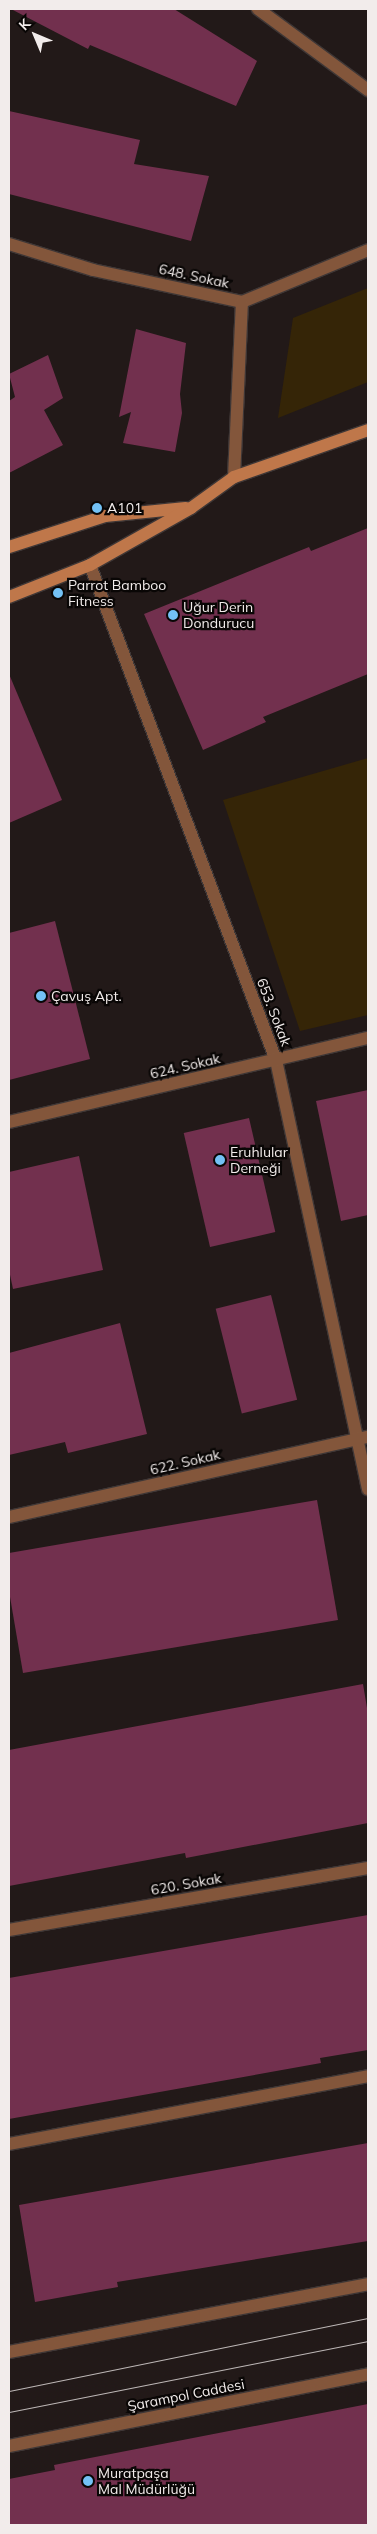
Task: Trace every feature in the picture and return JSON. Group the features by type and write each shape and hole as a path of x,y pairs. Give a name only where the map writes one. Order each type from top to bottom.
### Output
{"main road":[{"path":"9,597 90,565 191,508 234,477 368,430"},
{"path":"9,547 105,516 191,508"}],"street":[{"path":"258,9 368,90"},
{"name":"648. Sokak","path":"9,244 93,270 242,302 368,250"},
{"path":"234,477 242,302"},
{"name":"653. Sokak","path":"90,565 276,1060 363,1438 368,1489"},
{"name":"624. Sokak","path":"9,1122 368,1038"},
{"name":"622. Sokak","path":"9,1517 363,1438"},
{"name":"620. Sokak","path":"9,1930 368,1868"},
{"path":"9,2144 368,2076"},
{"path":"9,2352 368,2284"},
{"name":"Şarampol Caddesi","path":"9,2446 368,2374"}],"shaded area":[{"path":"368,288 368,382 278,418 293,318"},
{"path":"368,758 368,1015 300,1031 223,800"}],"building":[{"path":"11,9 174,9 257,61 236,106 90,45 88,49"},
{"path":"9,111 140,140 134,164 209,176 191,241 9,194"},
{"path":"136,329 186,343 180,394 182,413 175,452 123,443 131,412 119,417"},
{"path":"48,355 63,398 44,410 63,445 9,473 9,401 15,397 9,374"},
{"path":"368,528 368,674 263,717 266,722 203,750 144,614 309,547 311,551"},
{"path":"9,674 62,800 9,823"},
{"name":"Çavuş Apt.","path":"55,921 90,1059 9,1080 9,933"},
{"path":"368,1090 368,1215 341,1221 316,1101"},
{"path":"249,1118 275,1232 210,1247 184,1133"},
{"path":"79,1156 103,1270 13,1289 9,1270 9,1172"},
{"path":"271,1295 297,1400 242,1414 216,1309"},
{"path":"120,1323 147,1434 68,1453 65,1442 9,1455 9,1353"},
{"path":"317,1500 338,1620 23,1673 9,1591 9,1553"},
{"path":"363,1684 368,1714 368,1823 186,1858 185,1853 9,1886 9,1750"},
{"path":"368,1915 368,2050 320,2058 321,2063 9,2119 9,1978"},
{"path":"368,2143 368,2241 117,2282 118,2287 35,2302 19,2205"},
{"path":"368,2404 368,2525 9,2525 9,2479 55,2470 54,2465"}],"tram line":[{"path":"9,2391 368,2318"},
{"path":"9,2412 368,2341"}],"place":[{"name":"A101","path":"97,508"},
{"name":"Parrot Bamboo Fitness","path":"58,593"},
{"name":"Uğur Derin Dondurucu","path":"173,615"},
{"name":"Çavuş Apt.","path":"41,996"},
{"name":"Eruhlular Derneği","path":"220,1160"},
{"name":"Muratpaşa Mal Müdürlüğü","path":"88,2481"}]}
